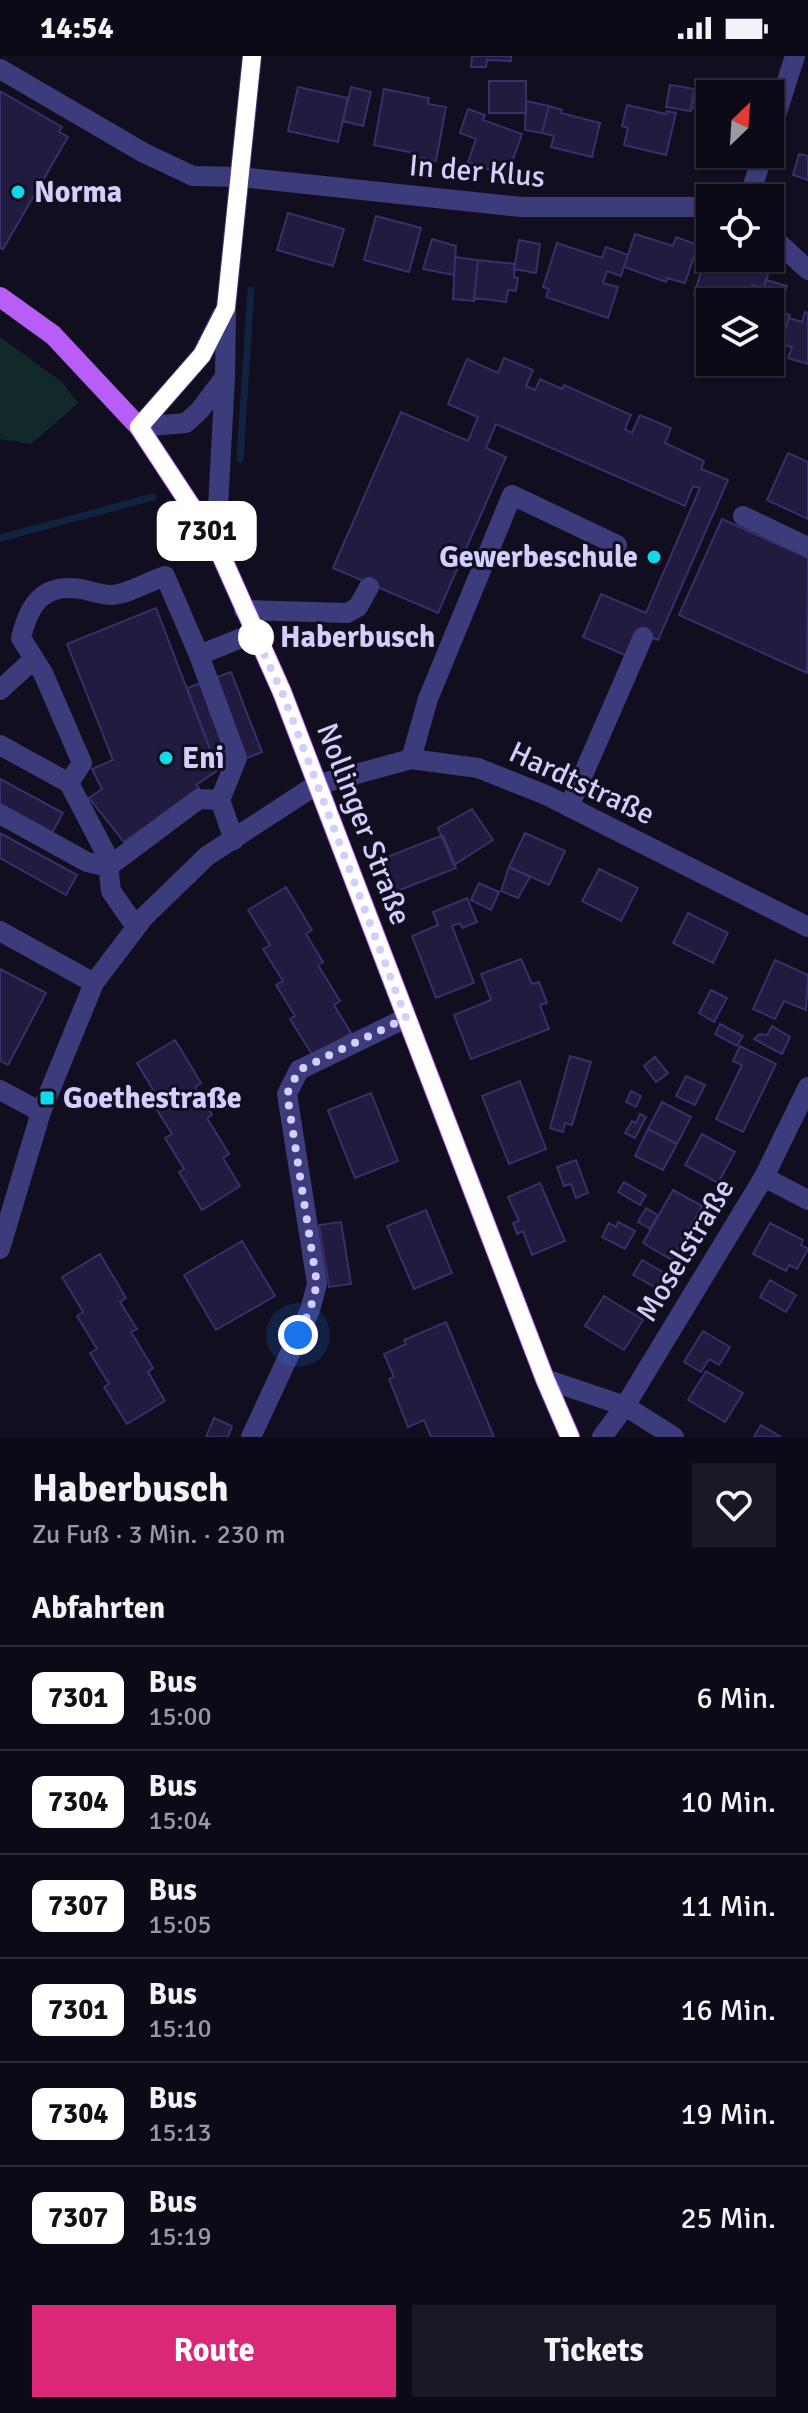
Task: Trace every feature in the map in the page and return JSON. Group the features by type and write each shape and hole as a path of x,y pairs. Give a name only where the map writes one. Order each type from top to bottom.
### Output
{"main road":[{"name":"Nollinger Straße","path":"0,297 53,335 139,427 216,544 282,692 545,1379 570,1437"}],"street":[{"path":"216,544 226,308 252,56"},
{"path":"784,90 795,56"},
{"name":"In der Klus","path":"0,69 63,107 193,176 240,177 521,207 696,207"},
{"path":"784,248 808,270"},
{"path":"139,427 202,355 226,308"},
{"path":"139,427 186,423 225,377"},
{"path":"411,759 428,699 512,495 617,545"},
{"path":"743,516 808,547"},
{"path":"69,783 82,763 34,659 21,638 28,612 35,602 60,590 76,588 113,595 165,576 199,655 237,758 220,800 234,840"},
{"path":"244,610 347,613 358,607 369,587"},
{"path":"199,655 254,633"},
{"path":"569,807 643,637"},
{"path":"0,690 34,659"},
{"path":"0,745 69,783 107,856 111,891 136,927"},
{"name":"Hardtstraße","path":"316,785 411,759 478,768 509,778 808,927"},
{"path":"0,1249 41,1112 94,983 136,927 207,856 316,785"},
{"path":"108,867 199,799 220,800"},
{"path":"0,814 87,862 108,867"},
{"path":"0,931 94,983"},
{"path":"251,1437 310,1310 317,1284 287,1094 299,1070 406,1018"},
{"name":"Moselstraße","path":"602,1437 625,1406 764,1177 808,1087"},
{"path":"0,1090 41,1112"},
{"path":"764,1177 808,1200"},
{"path":"545,1379 625,1406 674,1437"}],"green space":[{"path":"0,337 62,382 78,403 31,444 0,439"}],"building":[{"path":"472,56 511,56 511,61 487,60 486,67 471,67"},
{"path":"489,81 526,81 526,113 489,113"},
{"path":"670,85 695,89 691,111 666,107"},
{"path":"298,87 348,98 338,142 288,131"},
{"path":"351,87 371,92 363,126 343,121"},
{"path":"384,89 429,98 428,104 446,107 436,161 374,145"},
{"path":"695,89 696,89 696,108 691,107"},
{"name":"Norma","path":"0,91 62,127 59,132 68,137 3,249 0,248"},
{"path":"526,101 549,106 542,133 525,130"},
{"path":"627,105 666,114 667,111 676,113 666,155 624,145 628,128 622,126"},
{"path":"549,106 562,110 561,113 600,123 592,157 551,147 554,136 542,133"},
{"path":"468,109 485,115 483,120 522,134 507,176 468,162 476,139 460,133"},
{"path":"799,154 808,156 808,180 793,175"},
{"path":"288,213 344,229 333,266 277,250"},
{"path":"376,216 421,228 409,272 364,260"},
{"path":"635,234 673,246 676,237 696,244 685,283 667,278 666,282 624,267"},
{"path":"432,239 456,246 454,275 423,269"},
{"path":"519,240 540,244 536,273 514,269"},
{"path":"557,243 602,258 606,247 628,255 621,276 607,271 603,283 618,287 608,318 546,297 549,289 543,287"},
{"path":"455,257 478,260 474,301 453,299"},
{"path":"478,260 515,264 514,277 518,278 516,291 508,290 506,302 474,298"},
{"path":"701,272 769,272 764,288 752,285 751,288 696,288"},
{"path":"766,280 787,286 784,295 784,288 763,288"},
{"path":"805,312 808,313 808,364 788,358 792,347 784,345 789,318 802,322"},
{"path":"784,313 790,315 784,331"},
{"path":"504,358 533,370 526,386 535,390 540,379 562,389 564,385 631,415 625,429 632,433 640,415 671,428 665,443 704,461 701,469 728,480 658,640 637,631 627,656 583,637 601,594 646,613 700,488 693,486 685,506 496,424 486,448 506,457 438,613 333,568 401,412 468,441 478,417 448,404 467,359 498,373"},
{"path":"788,453 808,462 808,519 767,500"},
{"path":"722,519 808,558 807,673 679,615"},
{"path":"156,608 218,770 196,785 199,788 124,842 89,798 102,789 92,769 113,760 67,644"},
{"path":"231,672 262,752 218,770 187,688"},
{"path":"0,779 63,813 52,833 0,804"},
{"path":"472,809 493,840 454,865 438,828"},
{"path":"0,833 77,875 66,895 0,858"},
{"path":"525,833 565,851 549,885 509,867"},
{"path":"443,835 456,868 395,892 382,859"},
{"path":"509,867 530,877 518,898 501,891"},
{"path":"599,869 638,888 621,921 582,901"},
{"path":"479,883 499,892 491,910 471,900"},
{"path":"286,887 312,930 306,934 323,962 318,965 340,1001 334,1005 351,1033 313,1056 290,1019 295,1016 276,985 283,981 263,949 270,945 248,910"},
{"path":"467,898 477,922 462,928 460,923 452,926 474,983 436,998 412,936 438,925 433,912"},
{"path":"688,913 728,933 713,963 673,943"},
{"path":"521,959 532,984 539,982 547,1003 540,1005 549,1029 471,1059 454,1015 491,1000 481,974"},
{"path":"775,960 808,975 806,1010 784,1001 775,1019 753,1009"},
{"path":"0,969 46,993 8,1065 0,1061"},
{"path":"711,990 727,998 714,1022 699,1013"},
{"path":"720,1024 743,1036 737,1046 715,1034"},
{"path":"772,1026 790,1037 782,1054 754,1039 759,1034 767,1035"},
{"path":"175,1040 201,1083 195,1087 212,1115 207,1118 229,1154 223,1158 240,1186 202,1210 179,1172 184,1169 165,1138 172,1134 152,1102 158,1098 137,1063"},
{"path":"740,1046 776,1064 743,1132 716,1119 742,1065 733,1061"},
{"path":"570,1056 591,1062 572,1125 565,1123 563,1132 550,1128"},
{"path":"655,1057 668,1073 656,1082 644,1066"},
{"path":"686,1076 705,1085 695,1105 676,1096"},
{"path":"520,1081 546,1149 509,1164 482,1096"},
{"path":"631,1091 641,1096 636,1107 626,1102"},
{"path":"371,1093 398,1161 355,1178 328,1110"},
{"path":"662,1102 691,1117 677,1144 648,1129"},
{"path":"640,1114 646,1117 635,1138 625,1133 632,1121 636,1123"},
{"path":"648,1129 677,1144 663,1170 635,1156"},
{"path":"702,1134 735,1152 718,1183 685,1165"},
{"path":"576,1160 588,1193 576,1198 571,1184 564,1186 557,1167"},
{"path":"624,1182 646,1195 640,1205 618,1192"},
{"path":"540,1183 565,1241 532,1255 523,1231 517,1234 513,1223 519,1221 508,1197"},
{"path":"673,1190 702,1206 672,1260 643,1243"},
{"path":"646,1208 658,1215 650,1229 638,1222"},
{"path":"426,1210 452,1273 414,1289 387,1226"},
{"path":"341,1222 351,1284 329,1287 319,1225"},
{"path":"618,1222 635,1231 625,1249 602,1237 609,1223 616,1227"},
{"path":"770,1223 803,1240 801,1245 808,1249 797,1269 789,1265 786,1271 753,1254"},
{"path":"242,1241 275,1296 216,1330 184,1275"},
{"path":"100,1254 126,1298 120,1302 137,1329 131,1332 153,1368 148,1372 165,1401 127,1424 104,1387 109,1384 90,1353 97,1349 77,1316 83,1312 62,1277"},
{"path":"642,1260 668,1275 660,1290 633,1275"},
{"path":"770,1280 796,1295 786,1312 760,1297"},
{"path":"604,1296 643,1320 624,1350 585,1326"},
{"path":"446,1322 494,1437 431,1437 424,1420 408,1427 389,1379 394,1377 384,1354 406,1344 404,1340"},
{"path":"703,1331 730,1347 719,1365 709,1359 701,1372 684,1362"},
{"path":"706,1371 743,1393 725,1422 688,1400"},
{"path":"214,1418 232,1426 228,1437 206,1437"},
{"path":"761,1425 781,1437 754,1437"}],"waterway":[{"path":"240,459 251,290"},
{"path":"0,538 153,497"}],"bus line":[{"name":"7301","path":"252,56 226,308 202,355 139,427 216,544 282,692 545,1379 570,1437"}],"place":[{"name":"Norma","path":"18,192"},
{"name":"Gewerbeschule","path":"654,557"},
{"name":"Haberbusch","path":"256,637"},
{"name":"Eni","path":"166,758"},
{"name":"Goethestraße","path":"47,1098"}],"route":[{"path":"256,637 254,633 282,692 406,1018 299,1070 287,1094 317,1284 310,1310 298,1335"}]}
